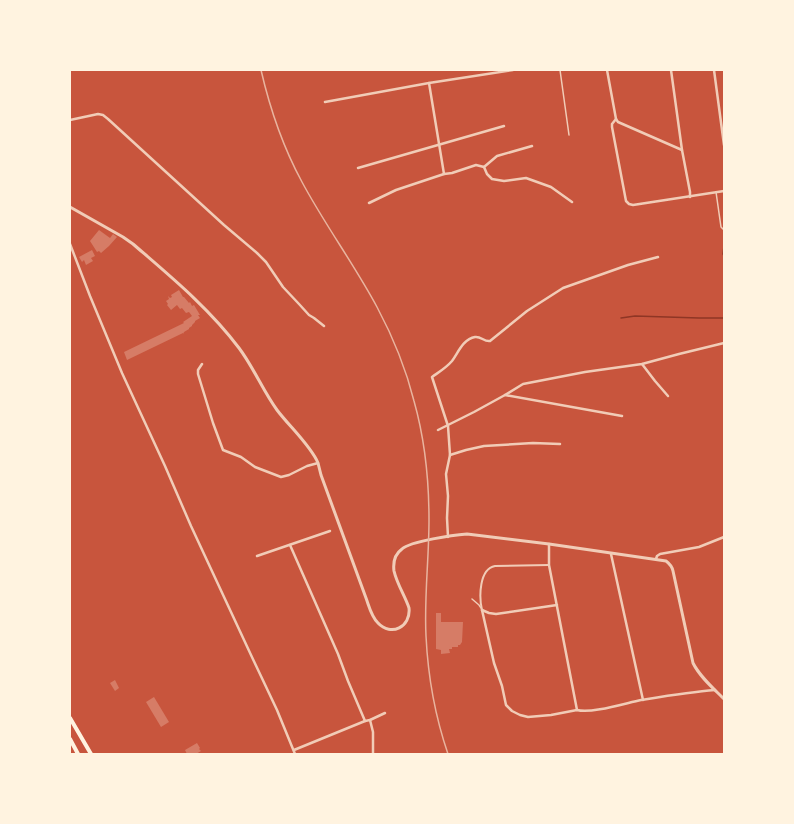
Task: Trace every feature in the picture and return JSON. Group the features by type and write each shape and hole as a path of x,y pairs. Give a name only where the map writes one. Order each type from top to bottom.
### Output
{"main road":[{"path":"70,718 90,754"},
{"path":"70,740 78,754"}],"street":[{"path":"325,102 513,70"},
{"path":"607,70 616,119 618,122 682,150"},
{"path":"671,70 690,197"},
{"path":"714,70 724,145"},
{"path":"429,84 444,174"},
{"path":"70,120 98,114 108,119 224,225 257,253 266,262 283,287 309,315 324,326"},
{"path":"616,119 612,124 612,127 627,202 633,205 724,191"},
{"path":"358,168 504,126"},
{"path":"484,167 496,156 532,146"},
{"path":"368,203 396,190 444,174 452,173 476,165 484,167"},
{"path":"484,167 487,174 492,179 504,181 526,178 551,187 572,202"},
{"path":"70,207 123,236 133,244 194,298 238,347 251,365 272,403 318,463 373,616 377,622 385,628 396,629 405,624 408,619 409,608 394,570 394,560 399,552 406,546 440,538 467,534 666,561 672,566 693,663 701,676 724,698"},
{"path":"70,244 125,379 191,526 277,710 295,754"},
{"path":"448,537 448,496 446,474 450,455 448,426 432,377 452,361 461,346 471,338 477,337 490,341 527,311 563,288 628,265 658,257"},
{"path":"438,430 448,426 523,384 536,380 642,364 724,343"},
{"path":"202,364 198,370 198,374 210,416 223,450 241,456 255,467 281,477 318,463"},
{"path":"642,364 668,396"},
{"path":"505,395 622,416"},
{"path":"450,455 484,446 532,443 560,444"},
{"path":"257,556 330,531"},
{"path":"656,559 660,554 699,547 724,537"},
{"path":"549,544 549,565 577,710"},
{"path":"290,545 338,654 365,721"},
{"path":"611,554 643,700"},
{"path":"549,565 495,566 488,569 484,575 480,590 480,601 494,663 502,686 506,705 512,711 520,715 528,716 551,715 577,710 590,711 690,692 715,690"},
{"path":"482,610 489,614 496,614 557,605"},
{"path":"294,750 385,713"},
{"path":"370,720 374,732 373,754"}],"lane":[{"path":"560,70 569,135"},
{"path":"716,192 721,227 724,230"},
{"path":"472,599 482,610"}],"building":[{"path":"99,230 110,238 113,234 117,237 101,253 99,251 97,252 90,241"},
{"path":"92,250 95,256 91,258 93,261 86,265 84,260 82,262 79,257"},
{"path":"179,290 183,297 189,303 190,302 192,306 194,305 200,315 198,315 200,318 195,321 183,334 127,360 124,352 184,323 183,322 192,316 189,312 186,313 182,308 180,309 177,305 171,310 167,305 168,304 166,301 169,299 168,296 170,298 172,297 171,295"},
{"path":"436,613 441,613 441,622 463,622 462,642 458,645 458,647 452,647 452,649 449,649 450,653 441,654 441,650 436,649"},
{"path":"115,680 119,688 115,691 110,683"},
{"path":"154,697 169,722 161,727 146,702"},
{"path":"197,743 201,751 196,754 187,754 185,750"}],"waterway":[{"path":"724,246 724,256"},
{"path":"621,318 635,316 724,318"}],"railway":[{"path":"261,70 278,128 295,169 320,214 359,275 377,307 398,353 411,389 424,445 429,505 426,593 428,666 436,711 448,754"}]}
